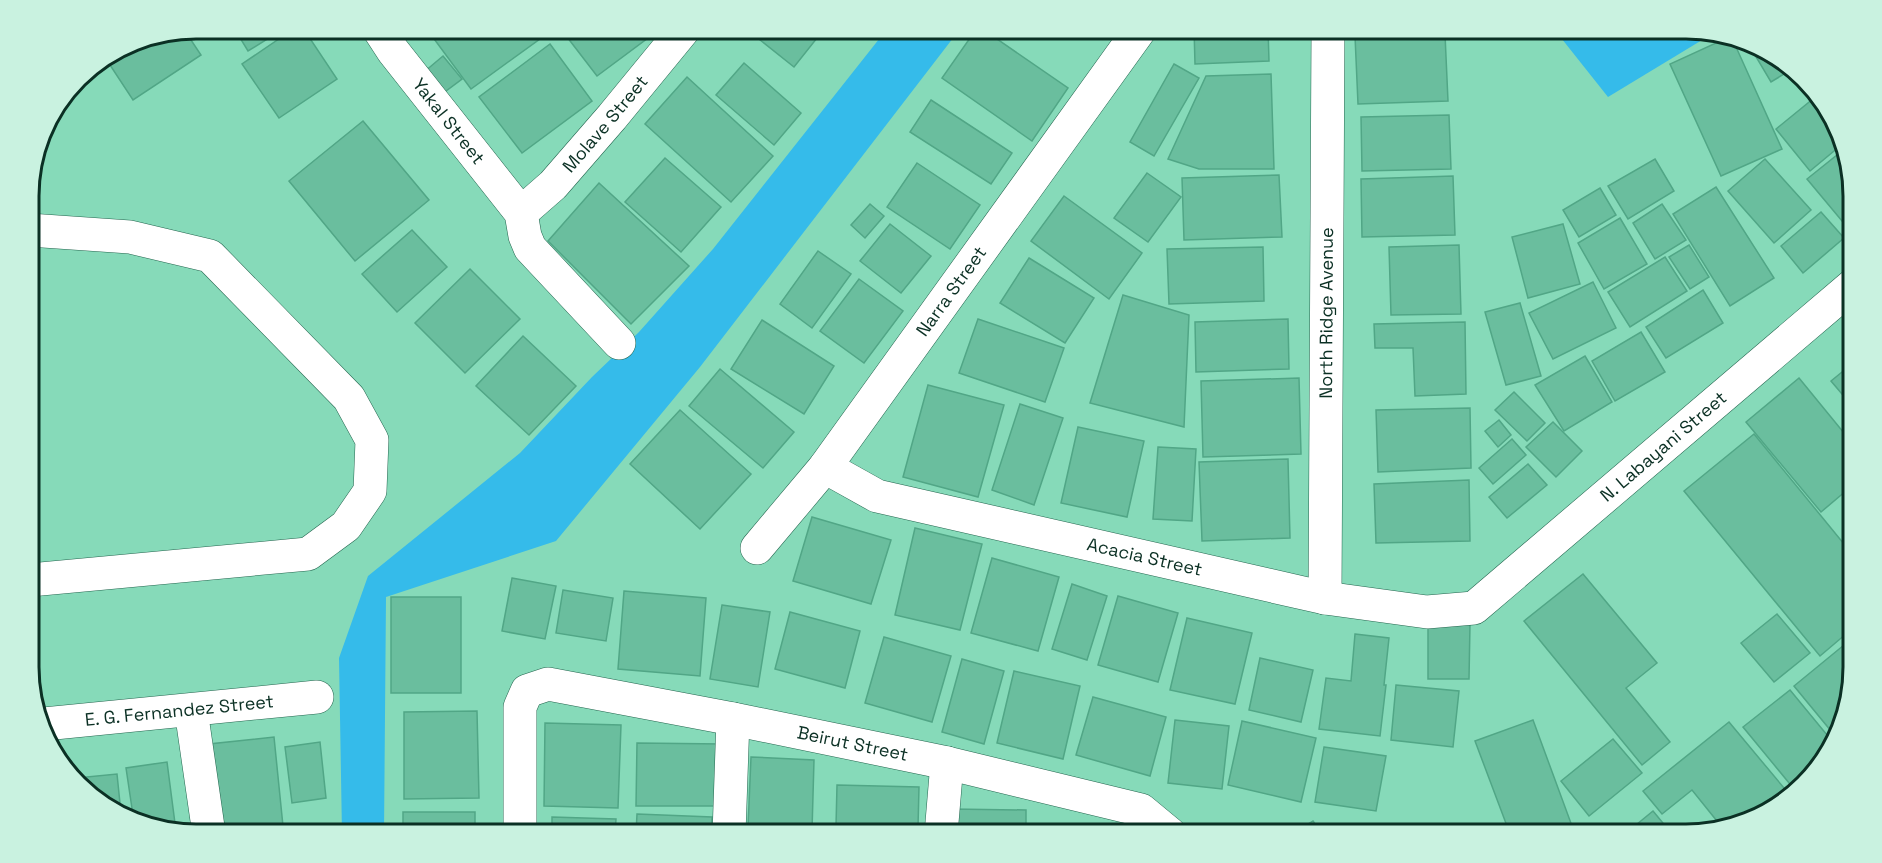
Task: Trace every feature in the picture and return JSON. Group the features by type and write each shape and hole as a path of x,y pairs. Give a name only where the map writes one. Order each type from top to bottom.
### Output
{"street":[{"name":"Yakal Street","path":"385,39 521,213"},
{"name":"Molave Street","path":"521,213 553,185 676,39"},
{"name":"Narra Street","path":"757,548 825,467 1132,39"},
{"name":"North Ridge Avenue","path":"1325,598 1328,39"},
{"path":"521,213 525,236 530,248 619,343"},
{"path":"39,231 130,237 210,256 349,398 372,440 370,491 346,526 308,554 39,579"},
{"name":"N. Labayani Street","path":"1474,608 1843,293"},
{"name":"Acacia Street","path":"825,467 878,496 1325,598 1427,612 1474,608"},
{"name":"Beirut Street","path":"520,824 520,707 526,691 548,684 947,763 1142,810 1158,824"},
{"name":"E. G. Fernandez Street","path":"50,723 317,697"},
{"path":"191,710 208,824"},
{"path":"729,824 733,719"},
{"path":"942,824 947,763"}],"water":[{"path":"879,39 952,39 700,367 556,541 386,597 384,824 342,824 339,658 368,576 520,453 592,377 639,332 713,249"},
{"path":"1562,39 1702,40 1608,97"}],"building":[{"path":"190,39 201,55 133,100 110,65 146,47"},
{"path":"241,39 267,39 248,51"},
{"path":"279,39 310,39 337,79 279,118 242,64"},
{"path":"434,39 540,39 471,89"},
{"path":"569,39 647,39 597,76"},
{"path":"759,39 816,39 794,67"},
{"path":"969,39 997,39 1068,88 1032,141 942,78"},
{"path":"1194,39 1268,39 1269,61 1195,64"},
{"path":"1355,39 1445,39 1448,101 1358,104"},
{"path":"1718,42 1736,47 1782,149 1721,176 1670,64"},
{"path":"550,44 592,101 522,153 479,97"},
{"path":"443,56 462,79 442,94 424,72"},
{"path":"1755,56 1785,74 1771,82"},
{"path":"744,63 801,113 774,145 716,95"},
{"path":"1174,64 1199,78 1154,156 1130,142"},
{"path":"1271,74 1274,169 1199,169 1168,159 1206,76"},
{"path":"687,77 773,156 731,202 645,124"},
{"path":"931,100 1012,153 991,184 910,132"},
{"path":"1811,100 1836,149 1810,171 1776,129"},
{"path":"1449,115 1451,169 1362,171 1361,117"},
{"path":"363,121 429,200 355,261 289,181"},
{"path":"1838,154 1842,176 1843,220 1842,221 1807,179"},
{"path":"665,158 721,207 681,252 625,202"},
{"path":"1655,159 1674,191 1628,219 1608,186"},
{"path":"1765,159 1811,210 1774,243 1728,191"},
{"path":"917,163 980,205 950,249 887,207"},
{"path":"1147,173 1181,197 1148,242 1114,218"},
{"path":"1279,175 1282,237 1184,240 1182,178"},
{"path":"1453,176 1455,235 1362,237 1361,179"},
{"path":"599,183 689,266 631,324 548,241"},
{"path":"1716,187 1774,278 1730,306 1673,214"},
{"path":"1600,188 1616,215 1579,237 1563,210"},
{"path":"1064,196 1142,253 1109,299 1031,241"},
{"path":"870,204 884,216 865,238 851,225"},
{"path":"1662,204 1686,240 1655,259 1633,223"},
{"path":"1821,212 1843,237 1803,273 1781,246"},
{"path":"1620,218 1647,264 1604,289 1578,243"},
{"path":"890,224 931,256 901,293 860,261"},
{"path":"1563,224 1580,284 1528,298 1512,237"},
{"path":"412,230 447,267 397,312 362,274"},
{"path":"1459,245 1461,314 1391,315 1389,247"},
{"path":"1689,245 1709,277 1690,289 1669,257"},
{"path":"1263,247 1264,301 1169,304 1167,249"},
{"path":"818,251 851,274 812,328 780,304"},
{"path":"1665,257 1687,291 1630,327 1608,292"},
{"path":"1029,258 1094,298 1065,343 1000,303"},
{"path":"470,269 520,319 465,373 415,323"},
{"path":"859,279 903,311 864,363 820,331"},
{"path":"1593,282 1616,328 1553,359 1529,313"},
{"path":"1703,290 1723,323 1666,358 1646,327"},
{"path":"1123,295 1189,315 1184,427 1090,403"},
{"path":"1520,303 1541,376 1506,385 1485,312"},
{"path":"978,319 1064,348 1045,402 959,373"},
{"path":"1288,319 1289,369 1196,372 1195,322"},
{"path":"762,320 834,366 804,414 731,369"},
{"path":"1465,322 1466,394 1415,396 1413,348 1375,348 1374,324"},
{"path":"1641,332 1665,372 1615,401 1592,361"},
{"path":"523,336 576,386 529,435 476,386"},
{"path":"1585,356 1612,402 1564,431 1535,385"},
{"path":"720,369 794,432 763,468 689,406"},
{"path":"1843,371 1843,395 1831,381"},
{"path":"1299,378 1301,454 1203,457 1201,381"},
{"path":"1799,378 1843,432 1843,493 1821,512 1746,422"},
{"path":"928,385 1004,405 978,497 903,477"},
{"path":"1514,392 1545,423 1527,441 1495,410"},
{"path":"1020,404 1063,418 1034,505 992,490"},
{"path":"1470,408 1471,468 1378,472 1376,410"},
{"path":"680,410 751,474 700,529 630,464"},
{"path":"1499,420 1511,435 1498,447 1485,431"},
{"path":"1553,422 1582,451 1556,477 1526,447"},
{"path":"1078,427 1144,441 1127,517 1061,503"},
{"path":"1754,434 1843,543 1843,636 1820,656 1684,491"},
{"path":"1512,439 1526,455 1493,484 1479,468"},
{"path":"1158,447 1196,449 1192,521 1153,519"},
{"path":"1288,459 1290,538 1202,541 1199,462"},
{"path":"1528,464 1547,485 1507,518 1489,497"},
{"path":"1469,480 1470,541 1376,543 1374,484"},
{"path":"812,517 891,540 871,604 793,581"},
{"path":"915,528 982,544 960,630 895,615"},
{"path":"992,558 1059,577 1038,651 971,633"},
{"path":"1583,574 1657,663 1626,688 1670,742 1642,765 1524,621"},
{"path":"512,578 556,586 545,639 502,631"},
{"path":"1072,584 1107,596 1087,660 1052,649"},
{"path":"563,590 613,598 606,641 556,633"},
{"path":"624,591 706,598 700,676 618,669"},
{"path":"1118,596 1178,613 1158,682 1098,665"},
{"path":"391,597 461,597 461,693 391,693"},
{"path":"722,605 770,612 758,687 710,679"},
{"path":"790,612 860,631 845,688 775,669"},
{"path":"1777,614 1810,653 1774,682 1741,643"},
{"path":"1187,618 1252,633 1235,704 1170,690"},
{"path":"1428,624 1470,624 1469,679 1428,679"},
{"path":"1355,634 1389,638 1380,736 1319,729 1326,678 1351,681"},
{"path":"884,637 951,656 932,722 865,703"},
{"path":"1843,646 1840,698 1830,729 1794,686"},
{"path":"1260,658 1313,670 1301,722 1249,710"},
{"path":"962,659 1004,671 984,744 942,732"},
{"path":"1014,671 1080,686 1063,759 997,743"},
{"path":"1396,685 1459,691 1453,747 1391,740"},
{"path":"1790,690 1827,735 1811,763 1790,785 1743,727"},
{"path":"1093,697 1166,717 1150,776 1076,755"},
{"path":"477,711 479,798 404,799 404,712"},
{"path":"1175,720 1229,726 1222,789 1168,783"},
{"path":"1533,720 1571,824 1506,824 1475,741"},
{"path":"1242,721 1316,738 1301,802 1228,785"},
{"path":"1729,722 1785,789 1755,808 1717,821 1692,790 1662,814 1643,791"},
{"path":"545,723 621,725 618,808 544,806"},
{"path":"274,737 283,824 218,824 209,744"},
{"path":"1613,739 1642,773 1589,816 1561,781"},
{"path":"320,742 326,798 292,803 285,747"},
{"path":"637,743 723,744 722,806 636,806"},
{"path":"1324,747 1386,756 1376,811 1315,802"},
{"path":"751,757 814,760 812,824 748,824"},
{"path":"167,762 175,823 155,819 132,810 126,768"},
{"path":"117,774 120,804 100,792 84,777"},
{"path":"837,785 919,787 918,824 836,824"},
{"path":"951,809 1026,810 1026,824 951,824"},
{"path":"1653,811 1664,824 1637,824"},
{"path":"403,812 475,812 475,824 403,824"},
{"path":"637,814 712,817 712,824 636,824"},
{"path":"552,817 616,819 616,824 552,824"}]}
